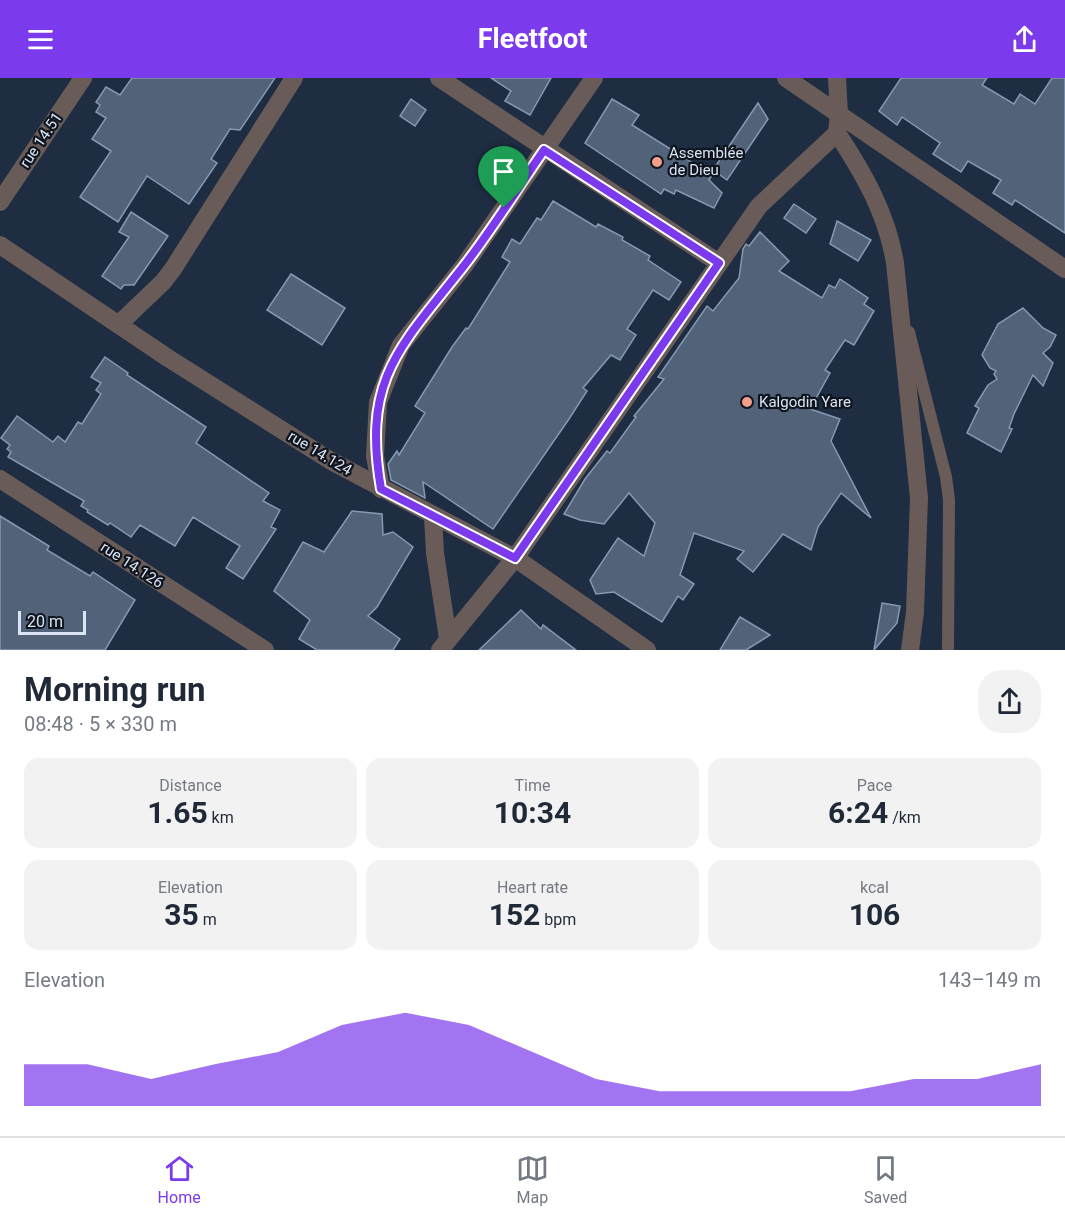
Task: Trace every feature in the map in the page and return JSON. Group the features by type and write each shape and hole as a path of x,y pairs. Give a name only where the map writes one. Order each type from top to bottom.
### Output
{"street":[{"name":"rue 14.51","path":"0,202 83,78"},
{"path":"119,324 163,282 173,269 294,78"},
{"path":"439,78 544,150 719,263"},
{"path":"381,489 375,456 378,402 396,356 419,320 464,266 594,78"},
{"path":"786,78 1065,269"},
{"path":"837,78 839,114 837,133 879,205 890,234 919,498 915,612 910,650"},
{"path":"444,644 515,558 759,206 837,133"},
{"name":"rue 14.124","path":"0,245 168,358 381,489 515,558 647,650"},
{"name":"rue 14.126","path":"0,479 264,650"},
{"path":"433,517 444,644"}],"lane":[{"path":"897,292 946,477 950,500 948,650"}],"building":[{"path":"132,78 275,78 240,130 230,129 211,159 217,163 189,204 147,176 118,222 80,197 111,151 92,139 106,118 96,112 100,105 96,102 106,87 120,95"},
{"path":"491,78 551,78 530,115 505,101 511,91"},
{"path":"901,78 987,78 982,85 1014,104 1020,94 1035,104 1052,78 1065,78 1065,233 1015,200 1012,205 993,193 1001,180 968,161 961,172 933,154 940,143 902,117 897,125 879,111"},
{"path":"411,99 426,110 415,126 400,116"},
{"path":"612,99 639,115 632,125 712,175 709,180 722,193 714,208 676,190 674,194 664,189 661,194 585,143"},
{"path":"758,103 768,119 727,180 713,170"},
{"path":"553,201 596,227 598,224 623,237 622,240 650,256 648,260 681,282 669,300 653,290 627,329 636,335 620,360 611,355 583,388 587,391 493,529 423,482 425,498 391,480 388,464 397,451 399,455 425,413 415,406 452,347 466,328 468,329 510,262 502,257 512,239 520,244 537,218 541,220"},
{"path":"794,204 816,219 806,233 784,218"},
{"path":"131,212 168,236 134,285 124,285 121,289 102,276 129,237 119,232"},
{"path":"837,221 871,240 858,261 830,244"},
{"name":"Kalgodin Yare","path":"760,232 789,261 779,271 822,298 829,285 835,288 840,279 868,298 864,304 874,311 854,345 845,340 825,370 830,373 810,409 840,419 831,441 871,518 841,493 818,527 811,550 783,534 753,572 737,559 744,551 694,533 680,575 694,584 683,600 678,596 662,622 614,592 596,594 590,580 618,538 644,556 655,523 629,493 604,524 580,520 564,514 585,479 607,451 610,453 636,417 634,416 664,379 658,377 707,306 713,311 739,278 743,249 746,244 749,246"},
{"path":"291,274 345,308 322,345 267,310"},
{"path":"1023,308 1043,328 1056,335 1050,347 1043,353 1053,363 1043,386 1033,375 1014,414 1009,428 1012,429 1001,452 967,433 979,408 975,406 988,385 997,379 994,374 996,371 990,368 982,355 998,324"},
{"path":"105,357 128,373 127,375 206,427 196,443 269,493 263,501 280,510 271,527 276,529 243,579 226,568 240,546 193,517 175,546 140,525 131,537 87,512 88,510 81,506 84,501 8,457 11,452 7,449 10,445 1,438 17,416 53,442 58,436 65,442 78,422 82,424 101,394 96,390 101,383 91,377"},
{"path":"352,511 382,514 383,535 393,532 413,547 377,607 368,616 400,639 393,650 317,650 299,639 310,620 274,591 303,542 324,552"},
{"path":"0,516 49,546 47,550 90,576 93,572 135,600 105,650 0,650"},
{"path":"882,603 900,606 897,623 874,650"},
{"path":"521,610 541,629 543,625 576,650 479,650"},
{"path":"740,617 770,635 746,650 720,650"}],"place":[{"name":"Assemblée de Dieu","path":"657,162"},
{"name":"Kalgodin Yare","path":"747,402"}],"route":[{"path":"544,150 719,263 515,558 463,529 433,517 381,489 375,456 378,402 401,345 464,266 504,208 544,150"}]}
